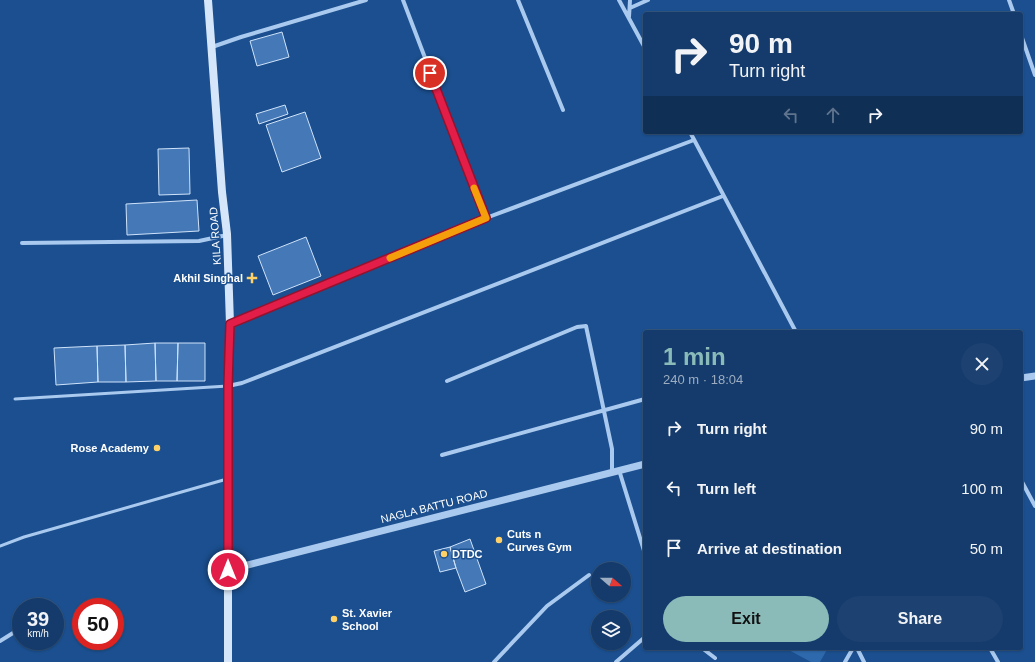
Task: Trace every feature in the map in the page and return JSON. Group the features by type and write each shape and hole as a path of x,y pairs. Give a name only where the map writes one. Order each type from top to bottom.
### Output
{"main road":[{"name":"KILA ROAD","path":"208,0 210,48 227,234 230,324 228,386 228,662"}],"street":[{"path":"210,48 366,0"},
{"path":"403,0 486,218"},
{"path":"518,0 563,110"},
{"path":"619,0 643,44"},
{"path":"629,18 630,0"},
{"path":"630,8 648,0"},
{"path":"1009,0 1013,12"},
{"path":"1023,41 1035,76"},
{"path":"691,134 795,330"},
{"path":"230,324 486,218 694,140"},
{"path":"228,386 242,383 724,196"},
{"path":"22,244 199,241 227,234"},
{"path":"447,381 577,327 586,326 612,449 612,472"},
{"path":"1023,378 1035,376"},
{"path":"442,455 643,400"},
{"name":"NAGLA BATTU ROAD","path":"228,570 643,464"},
{"path":"620,470 643,547"},
{"path":"1023,484 1035,506"},
{"path":"494,662 547,606 589,575"},
{"path":"0,641 12,634"},
{"path":"616,662 643,639"},
{"path":"705,650 715,658"},
{"path":"845,662 852,650"},
{"path":"858,650 864,662"},
{"path":"991,650 998,662"}],"lane":[{"path":"15,399 228,386"},
{"path":"0,546 24,537 228,479"}],"shaded area":[{"path":"789,650 827,650 820,662 811,662"}],"building":[{"path":"282,32 289,57 257,66 250,41"},
{"path":"285,105 288,114 259,124 256,114"},
{"path":"305,112 321,158 282,172 266,125"},
{"path":"189,148 190,194 159,195 158,149"},
{"path":"197,200 199,231 127,235 126,204"},
{"path":"306,237 321,276 273,295 258,256"},
{"path":"155,343 178,343 177,381 156,381"},
{"path":"155,343 156,381 126,382 125,345"},
{"path":"178,343 205,343 205,381 177,381"},
{"path":"125,345 126,382 98,382 97,346"},
{"path":"97,346 98,382 56,385 54,348"},
{"path":"470,539 486,584 465,592 450,547"},
{"path":"450,547 456,568 440,572 434,551"}],"slow traffic":[{"path":"390,258 486,218 474,188"}],"place":[{"name":"Akhil Singhal","path":"252,278"},
{"name":"Rose Academy","path":"157,448"},
{"name":"Cuts n Curves Gym","path":"499,540"},
{"name":"DTDC","path":"444,554"},
{"name":"St. Xavier School","path":"334,619"}],"route":[{"path":"228,570 228,386 230,324 486,218 430,73"}]}
